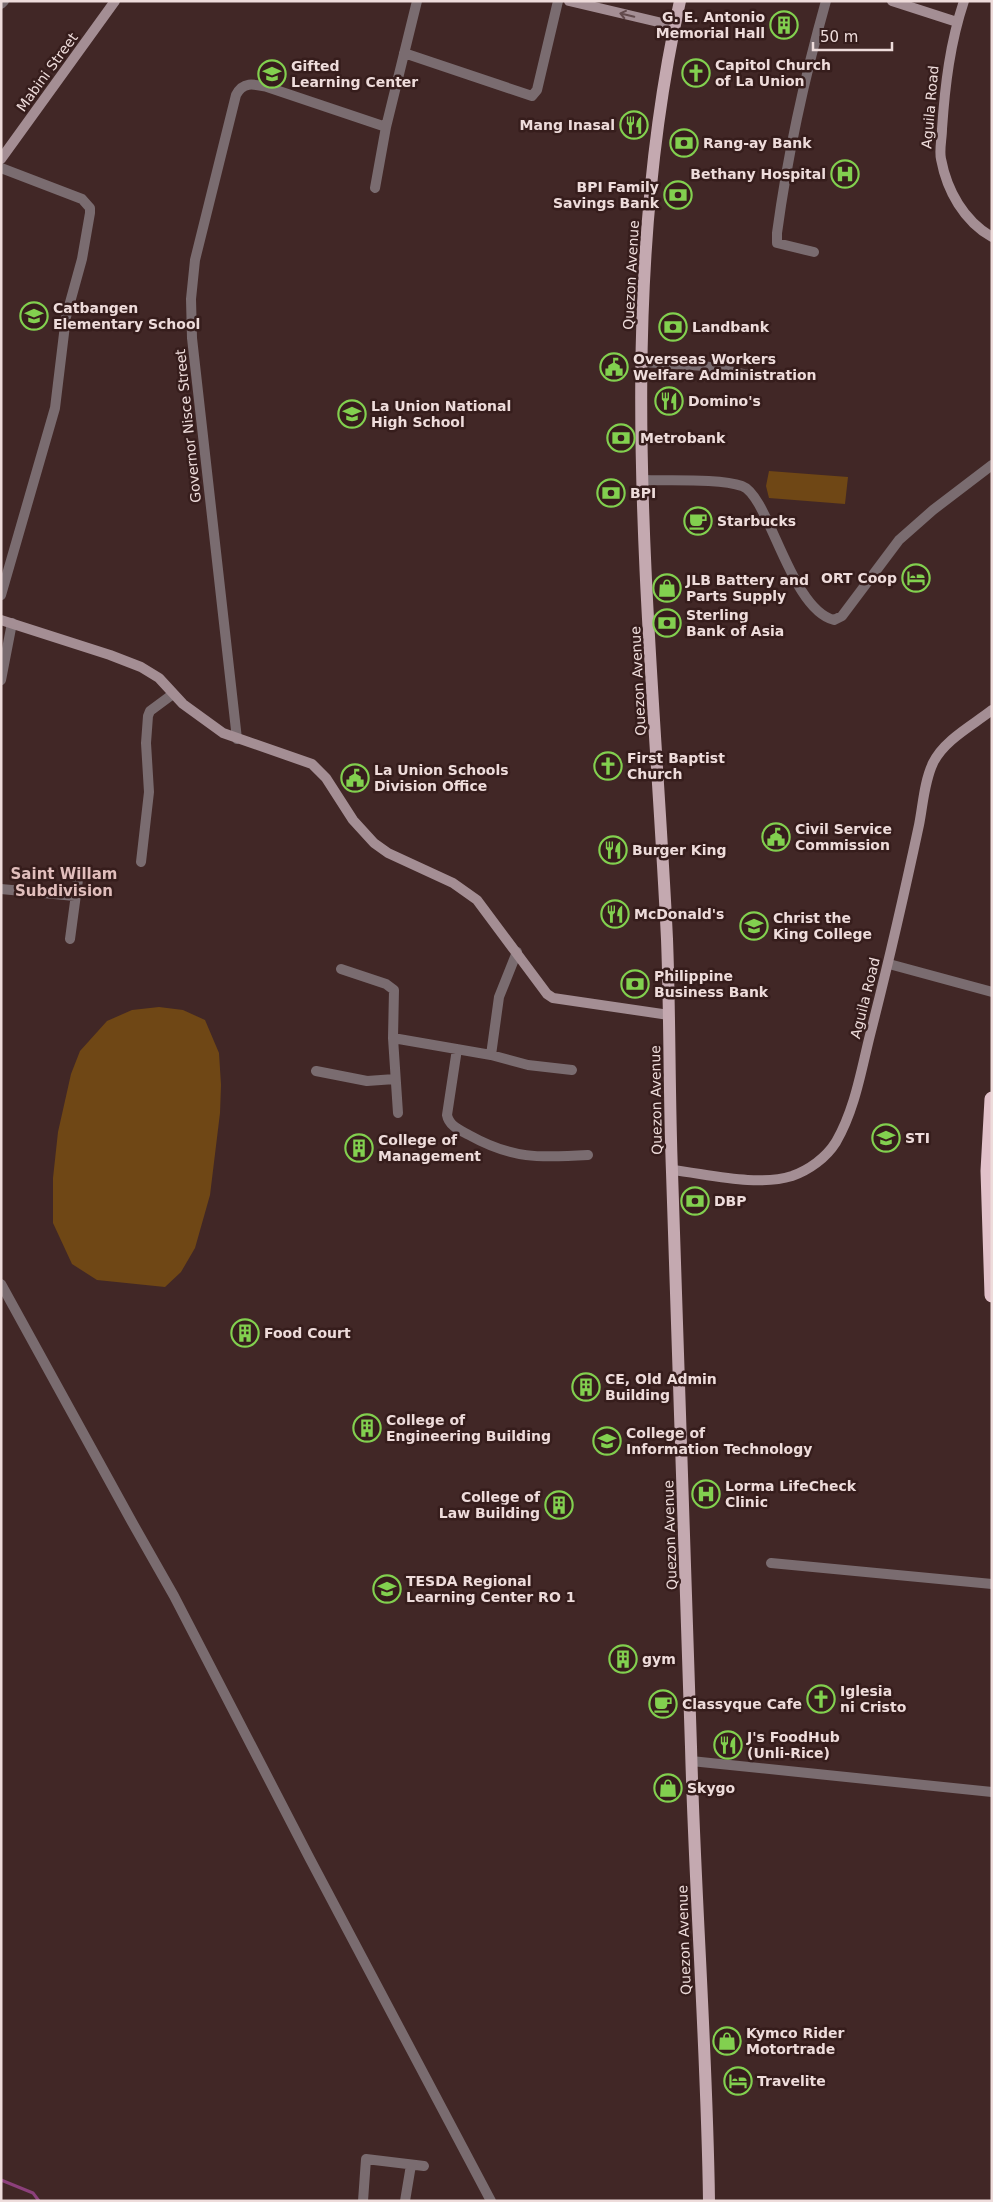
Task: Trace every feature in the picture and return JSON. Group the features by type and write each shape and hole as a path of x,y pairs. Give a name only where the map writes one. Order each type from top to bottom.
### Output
{"highway":[{"path":"992,1099 988,1171 992,1294"}],"main road":[{"name":"Quezon Avenue","path":"680,1 657,134 645,264 641,415 669,1014 672,1170 684,1477 691,1761 709,2201"}],"street":[{"path":"1,4 4,1"},
{"name":"Mabini Street","path":"1,159 115,1"},
{"path":"375,188 386,127 417,1"},
{"path":"404,54 532,96 537,90 558,1"},
{"path":"569,1 675,26"},
{"path":"814,252 777,243 777,233 786,162 808,63 826,1"},
{"path":"892,1 957,22"},
{"name":"Aguila Road","path":"964,1 948,62 940,158 948,184 962,210 978,229 992,237"},
{"name":"Governor Nisce Street","path":"237,739 192,338 191,299 195,260 219,157 236,96 239,89 249,84 268,88 386,127"},
{"path":"1,168 82,199 90,208 82,259 66,317 55,408 1,595"},
{"path":"643,362 704,366 748,375"},
{"path":"643,480 728,483 744,486 754,496 784,560 816,610 826,618 834,620 842,616 899,540 933,510 992,465"},
{"path":"1,620 12,622 141,667 160,678 173,694 211,725 237,739 312,764 326,778 353,820 374,844 388,853 452,883 477,900 547,994 553,998 669,1014"},
{"path":"1,680 12,622"},
{"path":"141,862 149,792 146,743 148,716 150,711 173,694"},
{"name":"Aguila Road","path":"672,1170 753,1180 768,1180 792,1176 818,1162 835,1144 850,1113 889,964 928,776 933,762 940,752 953,740 992,710"},
{"path":"70,939 79,872"},
{"path":"1,889 75,896"},
{"path":"491,1055 499,996 517,952"},
{"path":"889,964 992,992"},
{"path":"341,969 393,988 392,1038 398,1113"},
{"path":"392,1038 491,1055 528,1065 572,1070"},
{"path":"457,1049 446,1115 452,1125 490,1147 527,1156 548,1158 588,1155"},
{"path":"316,1071 367,1080 396,1079"},
{"path":"1,1284 174,1596 310,1859 491,2201"},
{"path":"771,1563 992,1584"},
{"path":"691,1761 992,1792"},
{"path":"363,2201 366,2159 377,2156 424,2166"},
{"path":"405,2201 411,2164"}],"shaded area":[{"path":"769,471 848,477 845,504 769,498 766,486"},
{"path":"159,1007 183,1010 205,1020 219,1053 221,1085 220,1113 210,1195 195,1248 181,1272 165,1287 97,1280 72,1264 53,1223 53,1178 58,1132 71,1074 80,1051 107,1021 132,1010"}],"waterway":[{"path":"1,2180 33,2193 39,2201"}],"place":[{"name":"G. E. Antonio Memorial Hall","path":"784,25"},
{"name":"Capitol Church of La Union","path":"696,73"},
{"name":"Gifted Learning Center","path":"272,74"},
{"name":"Mang Inasal","path":"634,125"},
{"name":"Rang-ay Bank","path":"684,143"},
{"name":"Bethany Hospital","path":"845,174"},
{"name":"BPI Family Savings Bank","path":"678,195"},
{"name":"Catbangen Elementary School","path":"34,316"},
{"name":"Landbank","path":"673,327"},
{"name":"Overseas Workers Welfare Administration","path":"614,367"},
{"name":"Domino's","path":"669,401"},
{"name":"La Union National High School","path":"352,414"},
{"name":"Metrobank","path":"621,438"},
{"name":"BPI","path":"611,493"},
{"name":"Starbucks","path":"698,521"},
{"name":"ORT Coop","path":"916,578"},
{"name":"JLB Battery and Parts Supply","path":"667,588"},
{"name":"Sterling Bank of Asia","path":"667,623"},
{"name":"First Baptist Church","path":"608,766"},
{"name":"La Union Schools Division Office","path":"355,778"},
{"name":"Civil Service Commission","path":"776,837"},
{"name":"Burger King","path":"613,850"},
{"name":"McDonald's","path":"615,914"},
{"name":"Christ the King College","path":"754,926"},
{"name":"Philippine Business Bank","path":"635,984"},
{"name":"STI","path":"886,1138"},
{"name":"College of Management","path":"359,1148"},
{"name":"DBP","path":"695,1201"},
{"name":"Food Court","path":"245,1333"},
{"name":"CE, Old Admin Building","path":"586,1387"},
{"name":"College of Engineering Building","path":"367,1428"},
{"name":"College of Information Technology","path":"607,1441"},
{"name":"Lorma LifeCheck Clinic","path":"706,1494"},
{"name":"College of Law Building","path":"559,1505"},
{"name":"TESDA Regional Learning Center RO 1","path":"387,1589"},
{"name":"gym","path":"623,1659"},
{"name":"Iglesia ni Cristo","path":"821,1699"},
{"name":"Classyque Cafe","path":"663,1704"},
{"name":"J's FoodHub (Unli-Rice)","path":"728,1745"},
{"name":"Skygo","path":"668,1788"},
{"name":"Kymco Rider Motortrade","path":"727,2041"},
{"name":"Travelite","path":"738,2081"}],"district":[{"name":"Saint Willam Subdivision","path":"64,882"}]}
